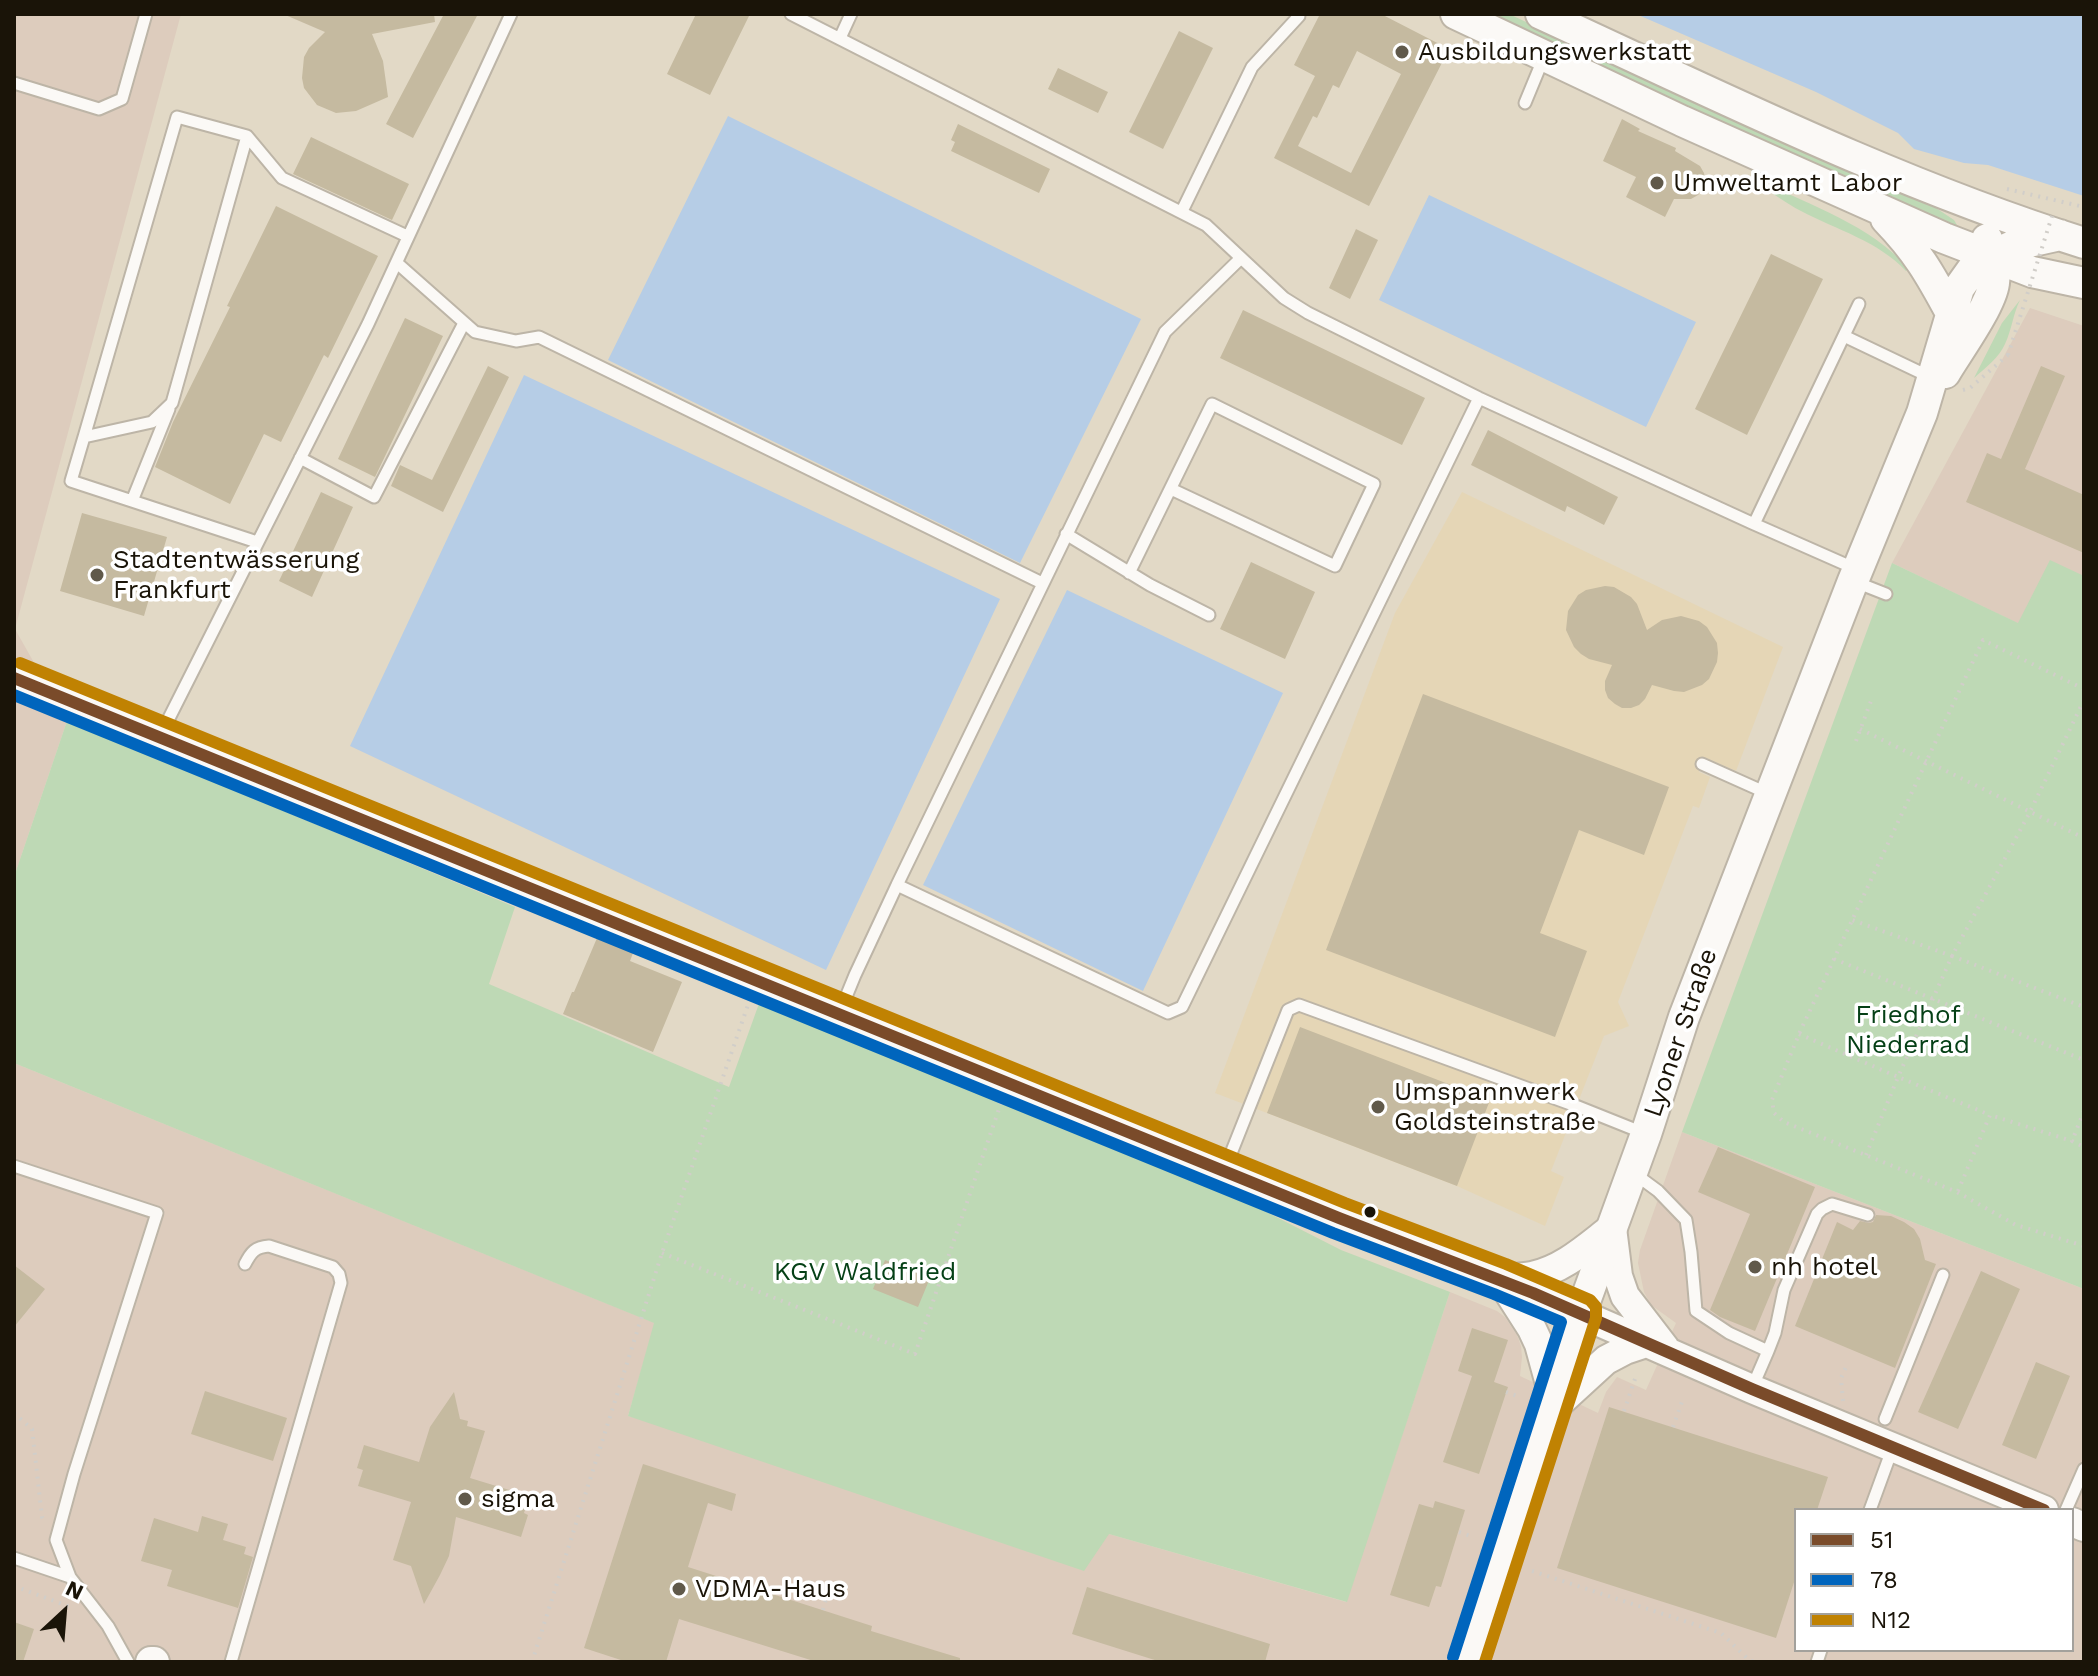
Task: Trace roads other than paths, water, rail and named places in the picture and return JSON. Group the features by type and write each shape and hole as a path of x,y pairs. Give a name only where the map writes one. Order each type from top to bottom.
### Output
{"main road":[{"path":"1456,14 1682,121 1944,238 2032,272 2084,283"},
{"path":"1541,14 1852,157 1971,205 2065,230"},
{"path":"1971,205 1984,229 1995,276 1994,287 2032,272"},
{"path":"1873,206 1914,249 1951,313"},
{"path":"1991,256 2015,245 2065,230"},
{"name":"Lyoner Straße","path":"1468,1662 1550,1404 1684,1017 1855,575 1922,413 1959,288 1974,267 1991,256"},
{"name":"Lyoner Straße","path":"1922,413 1994,287"}],"street":[{"path":"14,678 1339,1218 1500,1279 1752,1389 2039,1508"},
{"path":"1500,1279 1532,1276 1552,1270 1570,1261 1612,1228"},
{"path":"1612,1228 1618,1276 1625,1296 1658,1349"},
{"path":"1500,1279 1536,1337 1550,1404 1606,1360 1625,1350 1658,1349"}],"lane":[{"path":"14,83 99,109 122,99 146,14"},
{"path":"160,736 368,324 511,14"},
{"path":"792,14 1182,211 1206,225 1284,298 1308,313 1479,398 1754,524 1886,594"},
{"path":"840,38 851,14"},
{"path":"1182,211 1252,67 1299,16 1296,14"},
{"path":"1525,103 1545,56"},
{"path":"257,542 71,481 177,117 247,136 282,178 407,236"},
{"path":"132,501 172,403 247,136"},
{"path":"838,1015 897,885 1165,332 1241,258"},
{"path":"397,263 475,332 516,341 539,337 1042,583"},
{"path":"1754,524 1859,304"},
{"path":"300,458 374,497 464,323"},
{"path":"1844,336 1932,377"},
{"path":"897,885 1168,1013 1182,1007 1479,398"},
{"path":"84,437 152,422 172,403"},
{"path":"1129,573 1212,404 1374,484 1335,566 1171,489"},
{"path":"1066,534 1129,573 1209,615"},
{"path":"1702,764 1769,794"},
{"path":"1224,1171 1288,1010 1299,1005 1646,1134"},
{"path":"14,1166 157,1213 56,1540 70,1577 108,1626 128,1662"},
{"path":"1632,1171 1658,1191 1686,1220 1696,1311 1729,1333 1768,1351"},
{"path":"1752,1389 1775,1333 1784,1290 1817,1214 1832,1204 1868,1215"},
{"path":"231,1662 341,1283 333,1267 269,1246 258,1247 250,1253 245,1264"},
{"path":"1885,1419 1943,1275"},
{"path":"1871,1508 1893,1447"},
{"path":"2067,1508 2084,1469"},
{"path":"14,1558 70,1577"}],"water":[{"path":"1636,14 2084,14 2084,196 1988,165 1964,163 1914,149 1898,133 1816,92"},
{"path":"728,116 1141,319 1020,563 608,360"},
{"path":"1429,195 1696,322 1646,427 1379,300"},
{"path":"524,375 1000,599 826,970 350,746"},
{"path":"1067,590 1283,693 1143,991 923,885"}],"place":[{"name":"Ausbildungswerkstatt","path":"1402,52"},
{"name":"Umweltamt Labor","path":"1657,183"},
{"name":"Stadtentwässerung Frankfurt","path":"97,575"},
{"name":"Umspannwerk Goldsteinstraße","path":"1378,1107"},
{"name":"nh hotel","path":"1755,1267"},
{"name":"sigma","path":"465,1499"},
{"name":"VDMA-Haus","path":"679,1589"}],"park label":[{"name":"Friedhof Niederrad","path":"1908,1030"},
{"name":"KGV Waldfried","path":"865,1272"}]}
